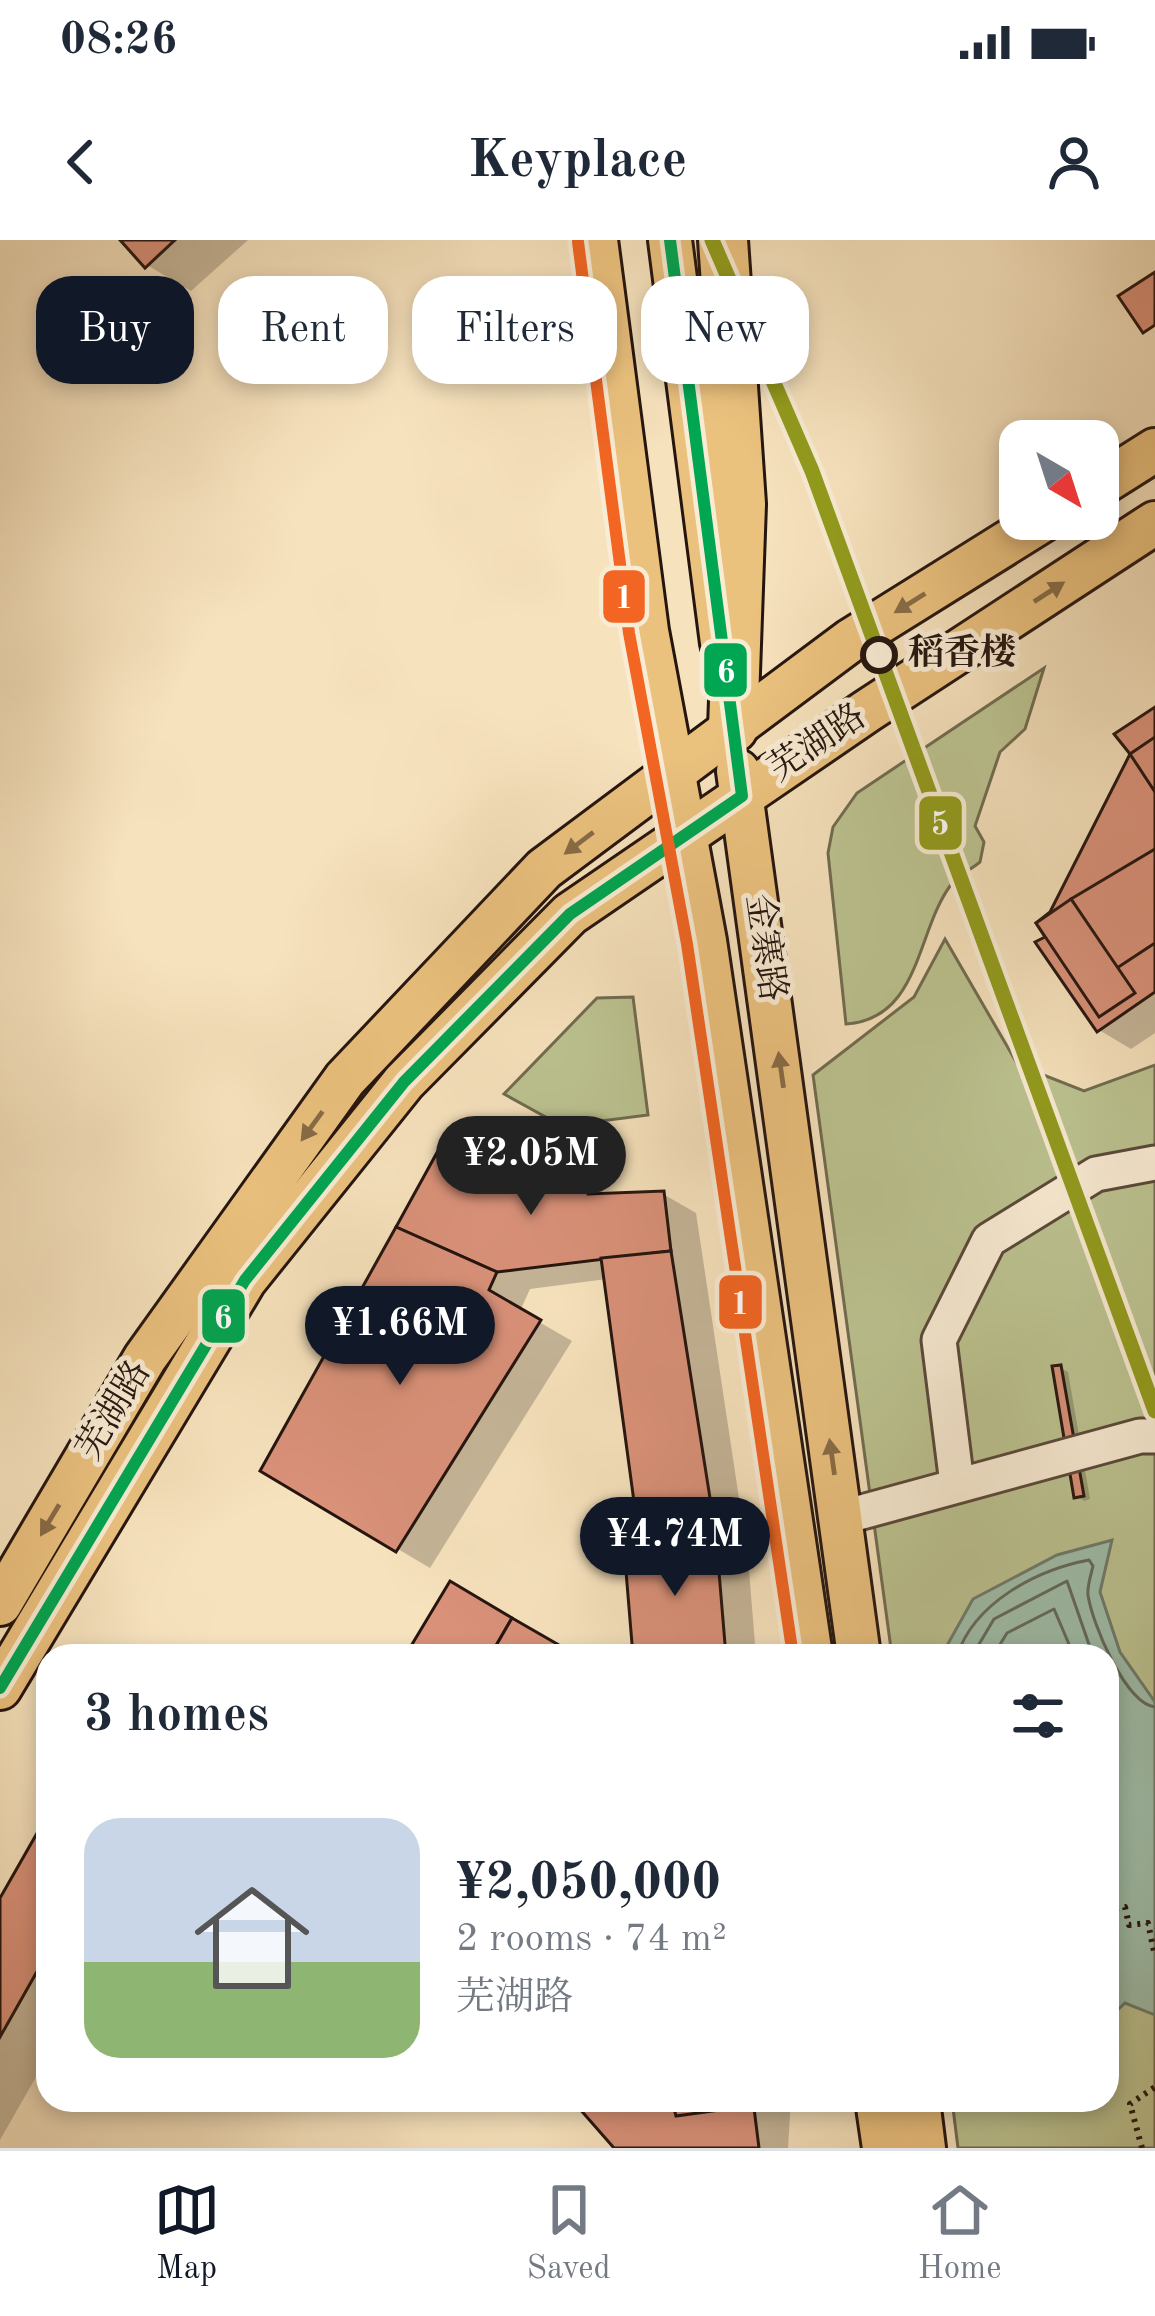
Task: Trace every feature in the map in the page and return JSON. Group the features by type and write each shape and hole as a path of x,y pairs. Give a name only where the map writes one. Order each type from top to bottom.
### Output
{"highway":[{"path":"723,240 741,504 733,728"}],"main road":[{"name":"金寨路","path":"596,240 647,631 685,835 809,1644"},
{"name":"金寨路","path":"670,240 857,1644"},
{"path":"1119,473 1155,451"},
{"name":"芜湖路","path":"0,1688 245,1280 389,1100 570,914 1155,523"},
{"name":"芜湖路","path":"0,1604 145,1358 345,1079 544,869 851,640 1011,540"},
{"path":"879,2112 884,2148"},
{"path":"920,2112 924,2148"}],"street":[{"path":"957,1484 939,1340 989,1240 1096,1174 1155,1163"},
{"path":"841,1518 1155,1436"}],"path":[{"path":"1119,1908 1125,1907 1129,1925 1148,1923 1155,1956"},
{"path":"1142,2148 1130,2104 1155,2087"}],"shaded area":[{"path":"1044,668 1025,729 1000,752 975,826 984,842 980,862 950,886 913,971 889,1007 870,1019 846,1024 828,853 833,827 857,793"},
{"path":"945,939 1018,1065 1084,1091 1155,1065 1155,2148 958,2148 954,2112 1119,2112 1119,1644 890,1644 813,1075 914,997"},
{"path":"633,997 648,1115 562,1126 504,1094 597,998"}],"water":[{"path":"1112,1540 1100,1592 1117,1644 948,1644 973,1599 1057,1555"},
{"path":"1119,1649 1155,1702 1155,2015 1125,2003 1119,2009"}],"building":[{"path":"120,240 175,240 145,268"},
{"path":"1155,272 1155,325 1143,333 1118,296"},
{"path":"1155,707 1155,992 1097,1032 1035,942 1045,937 1036,923 1050,912 1130,754 1114,734"},
{"path":"1155,737 1155,792 1130,754"},
{"path":"1155,849 1155,943 1117,968 1071,899"},
{"path":"1071,899 1135,993 1099,1017 1036,923"},
{"path":"439,1149 526,1185 530,1170 586,1180 588,1194 664,1191 671,1251 497,1272 396,1227"},
{"path":"396,1227 497,1272 489,1290 541,1320 396,1552 260,1471"},
{"path":"671,1251 716,1536 640,1546 601,1258"},
{"path":"1061,1365 1084,1496 1074,1498 1052,1366"},
{"path":"716,1536 725,1644 632,1644 624,1547"},
{"path":"450,1581 512,1618 497,1644 412,1644"},
{"path":"512,1618 557,1644 497,1644"},
{"path":"36,1835 36,1973 0,2037 0,1898"},
{"path":"582,2112 754,2112 759,2148 614,2148"}],"transit line":[{"name":"6","path":"0,1688 245,1280 404,1082 570,914 742,796 670,240"},
{"name":"5","path":"712,240 812,471 1155,1411"},
{"name":"1","path":"578,242 629,633 687,944 791,1644"}],"place":[{"name":"稻香楼","path":"879,655"}]}
